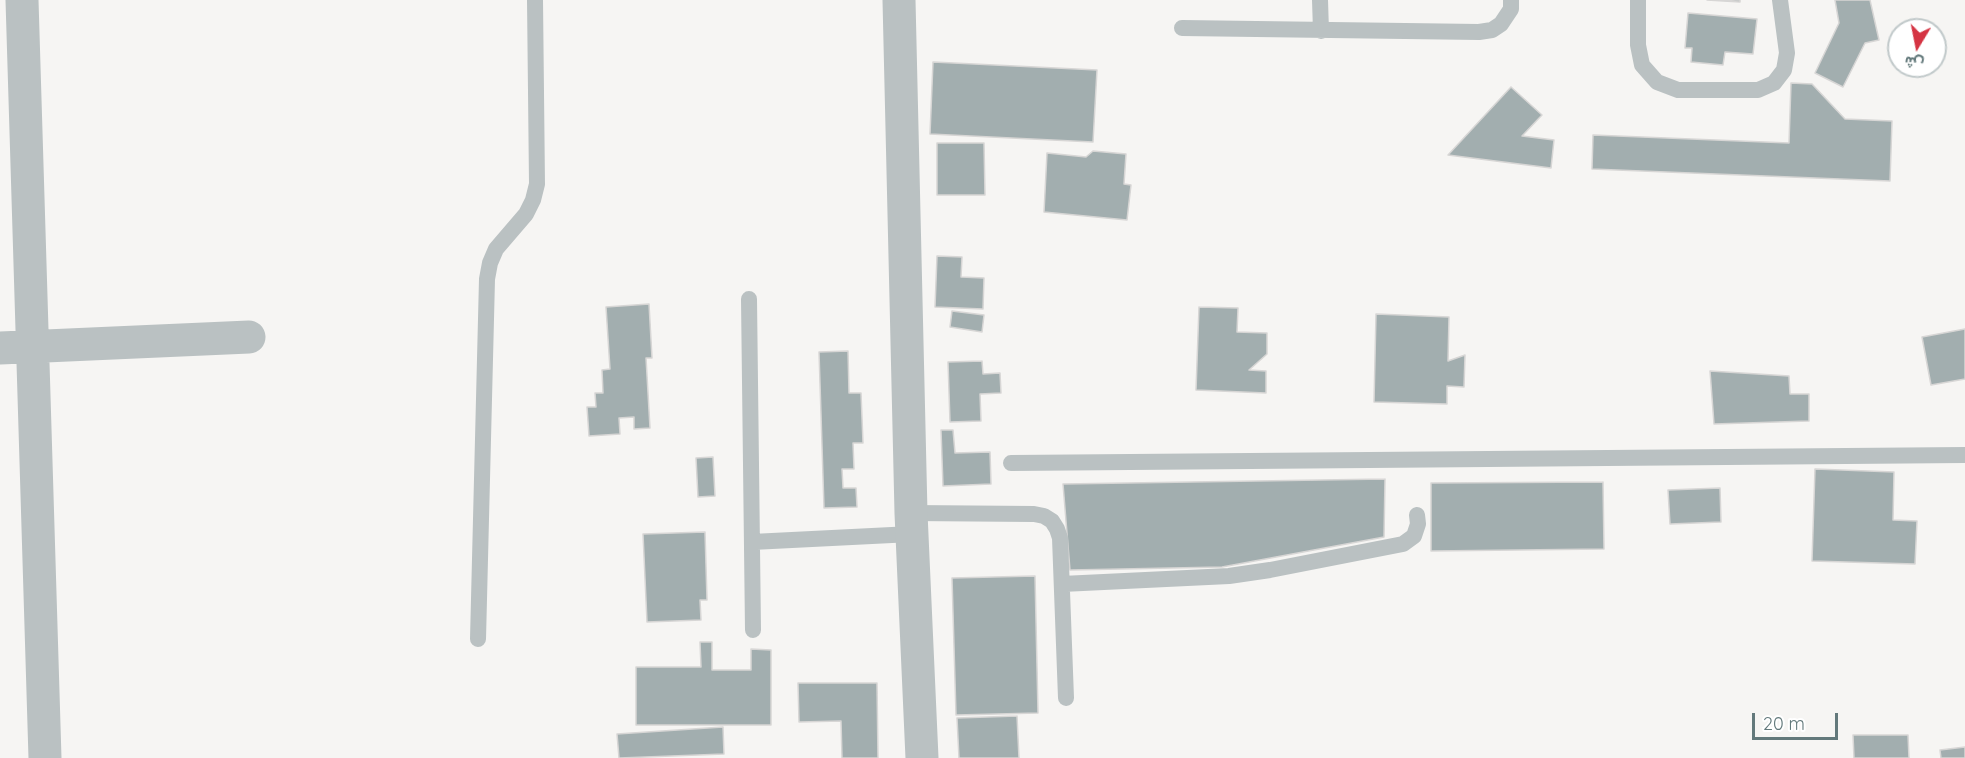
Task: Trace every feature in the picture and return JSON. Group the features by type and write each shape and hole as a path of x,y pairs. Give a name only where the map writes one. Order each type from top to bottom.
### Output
{"street":[{"path":"22,0 16,347 45,758"},
{"path":"899,0 912,524 922,758"},
{"path":"16,347 249,337"}],"lane":[{"path":"478,639 487,279 496,249 526,214 537,184 535,0"},
{"path":"1320,0 1321,31"},
{"path":"1182,28 1479,33 1492,30 1501,24 1511,9 1511,0"},
{"path":"1638,0 1638,45 1642,65 1657,82 1678,90 1758,90 1774,83 1784,70 1787,53 1780,0"},
{"path":"749,299 753,630"},
{"path":"1011,463 1965,454"},
{"path":"752,542 912,524 1034,514 1044,516 1052,521 1060,538 1066,698"},
{"path":"1062,584 1229,576 1281,568 1403,544 1414,536 1418,525 1417,515"}],"building":[{"path":"1707,0 1740,0 1740,2"},
{"path":"1835,0 1870,0 1879,40 1865,43 1843,87 1815,73 1839,23"},
{"path":"1688,13 1757,19 1753,54 1725,52 1723,65 1691,62 1692,48 1685,48"},
{"path":"933,62 1097,70 1093,142 930,134"},
{"path":"1791,83 1812,84 1845,119 1892,121 1890,181 1592,169 1593,135 1789,143"},
{"path":"1511,87 1542,115 1522,136 1554,140 1551,168 1448,155"},
{"path":"937,143 984,143 985,195 937,195"},
{"path":"1093,151 1126,154 1124,184 1131,185 1127,220 1044,212 1047,153 1086,157"},
{"path":"937,256 962,257 961,277 984,278 983,309 935,307"},
{"path":"649,304 652,358 646,358 650,428 634,429 634,417 619,418 620,434 589,436 587,407 596,407 595,393 603,393 602,370 610,369 606,307"},
{"path":"1199,307 1238,308 1237,332 1267,333 1267,354 1249,370 1266,371 1266,393 1196,390"},
{"path":"952,311 984,315 982,332 950,327"},
{"path":"1376,314 1449,317 1448,361 1465,355 1464,387 1447,386 1447,404 1374,402"},
{"path":"1965,329 1965,379 1931,385 1922,337"},
{"path":"848,351 849,393 861,393 863,443 853,443 854,469 842,469 843,488 856,488 857,507 824,508 819,352"},
{"path":"982,361 983,374 1000,373 1001,393 980,394 981,421 950,422 948,362"},
{"path":"1710,371 1789,376 1790,394 1809,394 1809,421 1714,424"},
{"path":"941,430 953,430 955,453 990,452 991,484 943,486"},
{"path":"713,457 715,496 698,497 696,458"},
{"path":"1815,469 1894,472 1893,520 1917,521 1915,564 1812,561"},
{"path":"1385,479 1384,537 1222,567 1070,570 1063,484"},
{"path":"1603,482 1604,549 1431,551 1431,483"},
{"path":"1720,488 1721,522 1670,524 1668,490"},
{"path":"705,532 707,600 700,600 701,620 647,622 643,534"},
{"path":"1035,576 1038,713 956,715 952,578"},
{"path":"700,642 712,642 712,670 751,670 751,649 771,650 771,725 636,725 636,667 701,667"},
{"path":"798,683 877,683 878,758 842,758 841,721 799,722"},
{"path":"1017,716 1019,758 959,758 957,718"},
{"path":"723,727 724,754 619,758 617,734"},
{"path":"1853,735 1908,735 1909,758 1854,758"},
{"path":"1965,747 1965,758 1941,758 1940,750"}]}
